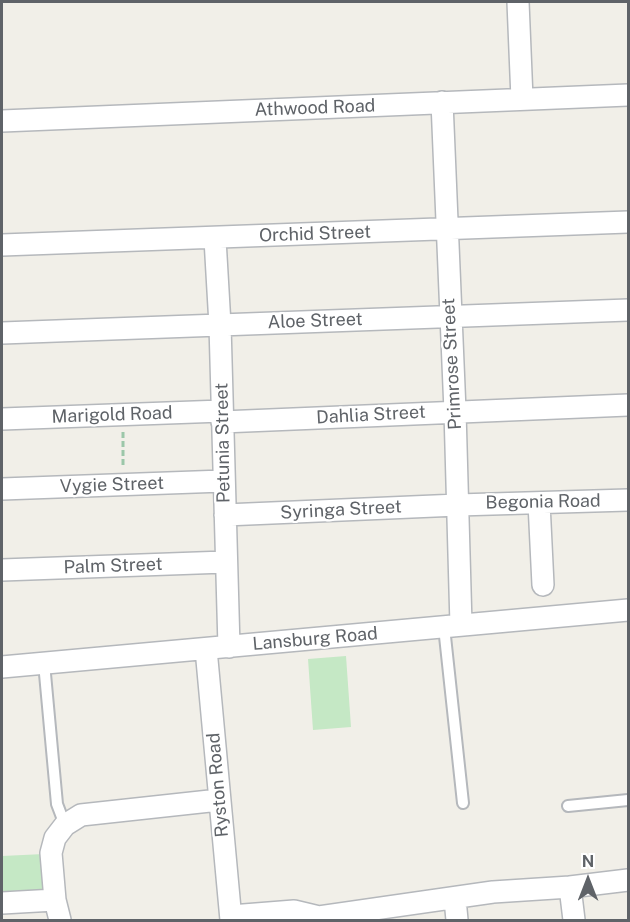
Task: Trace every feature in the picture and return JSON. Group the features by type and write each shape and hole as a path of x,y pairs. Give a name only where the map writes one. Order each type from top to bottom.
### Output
{"street":[{"path":"518,2 522,99"},
{"name":"Athwood Road","path":"2,121 628,95"},
{"name":"Primrose Street","path":"442,102 458,505 452,626"},
{"name":"Orchid Street","path":"2,245 628,222"},
{"name":"Petunia Street","path":"215,238 220,325 229,647"},
{"name":"Aloe Street","path":"2,333 628,310"},
{"name":"Dahlia Street","path":"222,417 628,405"},
{"name":"Marigold Road","path":"2,419 123,415 222,417"},
{"name":"Vygie Street","path":"2,489 223,481"},
{"name":"Begonia Road","path":"458,505 628,500"},
{"path":"539,502 543,585"},
{"name":"Syringa Street","path":"225,515 458,505"},
{"name":"Palm Street","path":"2,570 225,562"},
{"name":"Lansburg Road","path":"2,667 628,610"},
{"name":"Ryston Road","path":"206,649 231,918"},
{"path":"2,903 57,910 51,853 55,838 65,825 81,815 219,800"},
{"path":"231,918 294,911 319,917 350,917 493,892 570,887 628,880"},
{"path":"570,887 574,921"},
{"path":"455,899 457,921"}],"lane":[{"path":"452,626 463,803"},
{"path":"44,663 57,804 65,825"},
{"path":"568,806 628,800"}],"path":[{"path":"123,415 123,484"}],"green space":[{"path":"346,656 351,727 313,730 308,659"},
{"path":"44,854 45,895 2,896 2,856"}]}
